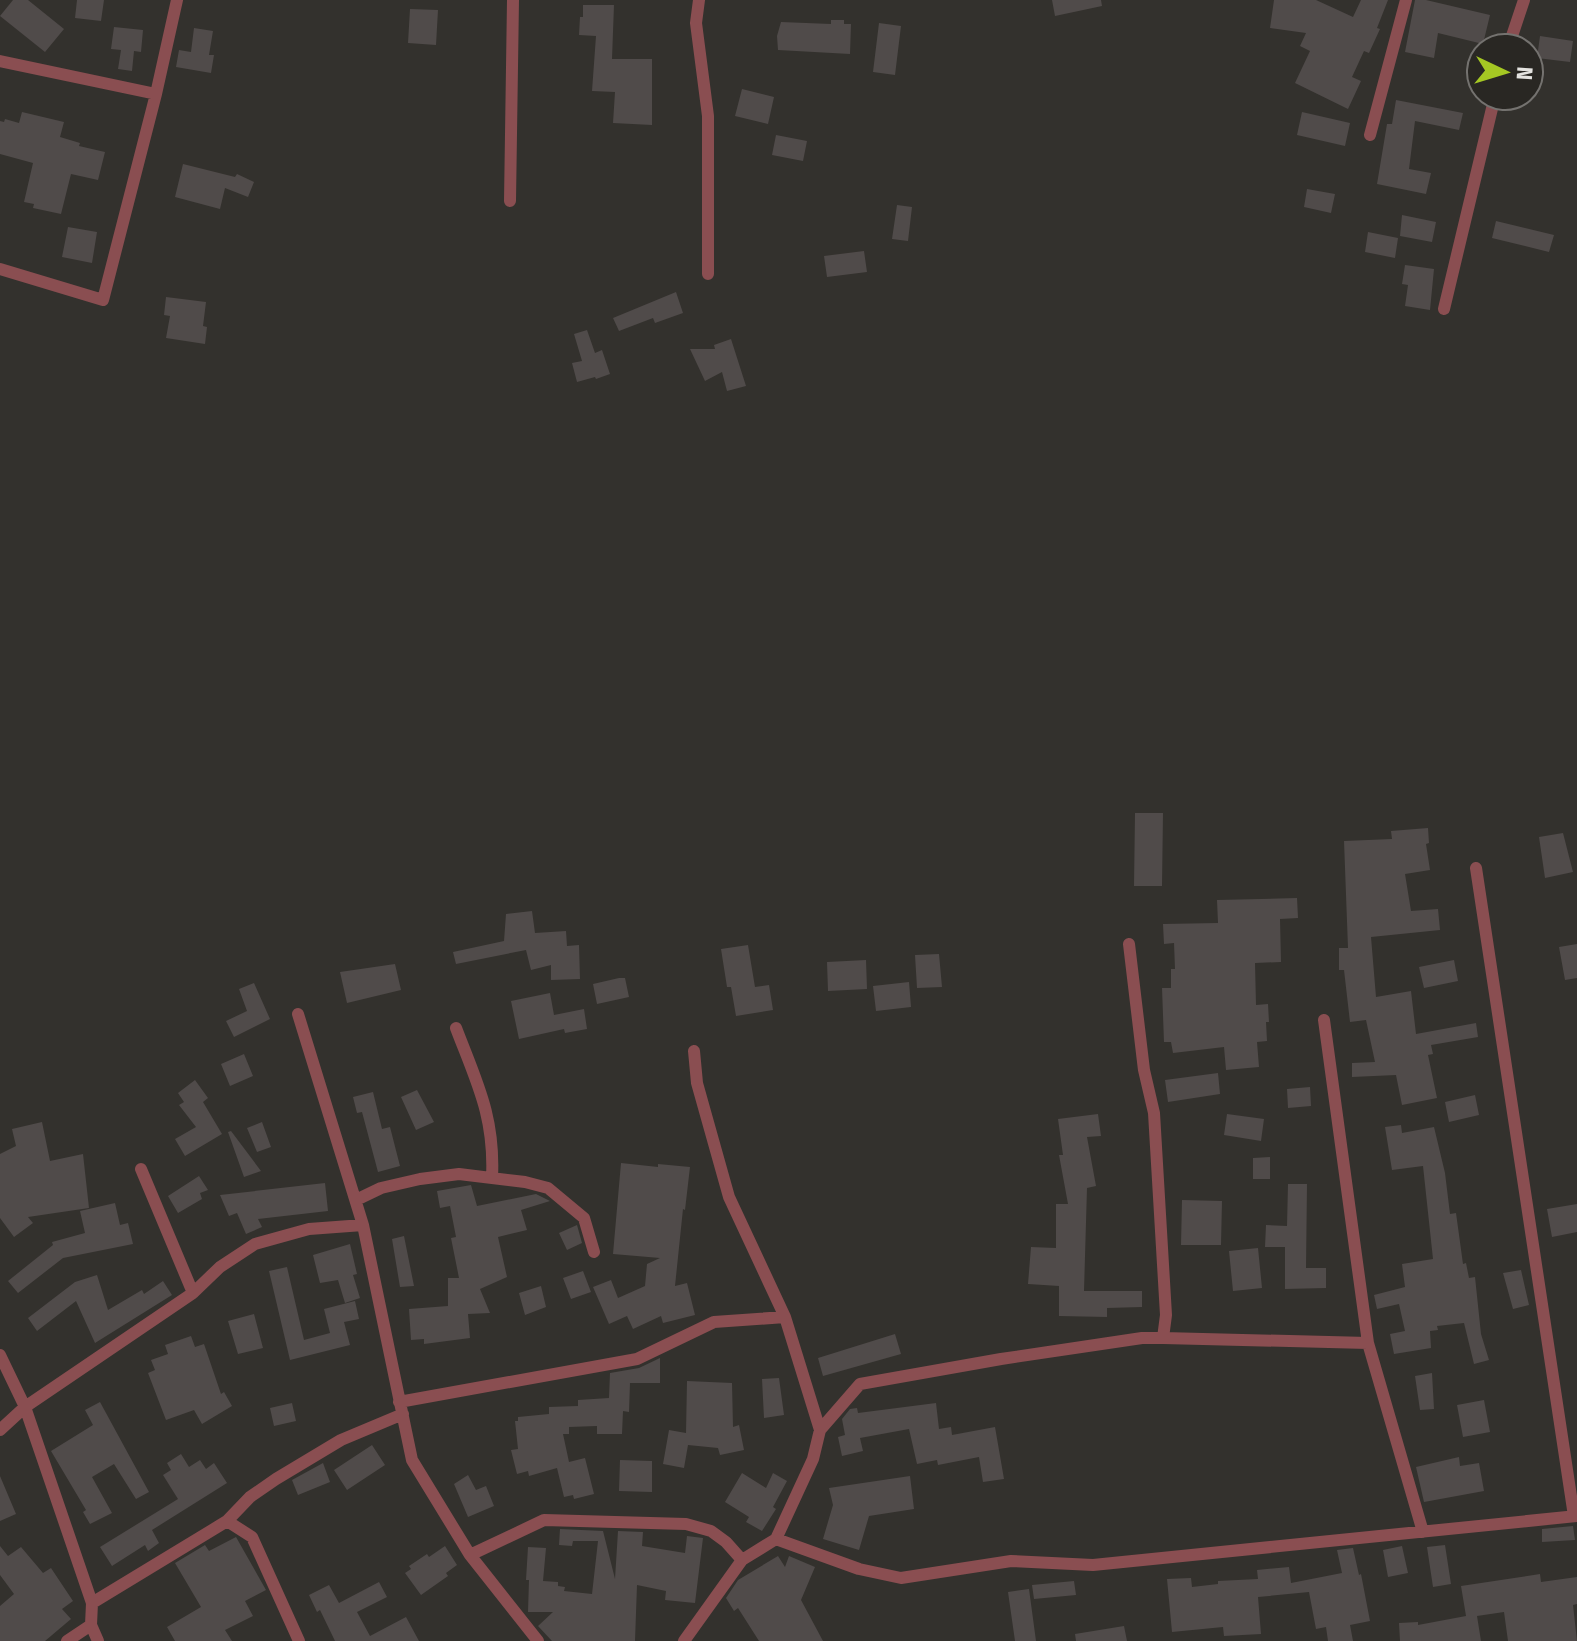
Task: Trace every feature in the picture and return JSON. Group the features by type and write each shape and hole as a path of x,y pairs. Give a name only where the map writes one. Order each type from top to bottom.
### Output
{"street":[{"path":"0,269 103,300 177,0"},
{"path":"510,201 513,0"},
{"path":"699,0 696,23 708,116 708,274"},
{"path":"1370,135 1406,0"},
{"path":"1513,32 1524,0"},
{"path":"0,61 156,94"},
{"path":"1444,309 1491,112"},
{"path":"776,1539 859,1569 901,1578 1011,1561 1093,1565 1575,1516 1476,868"},
{"path":"1129,944 1144,1070 1154,1113 1166,1315 1163,1338"},
{"path":"298,1014 363,1225 412,1460 470,1555 538,1641"},
{"path":"1324,1020 1368,1343 1423,1532"},
{"path":"456,1028 486,1105 494,1146 492,1178"},
{"path":"694,1051 697,1083 729,1197 785,1317 820,1430"},
{"path":"141,1169 193,1293"},
{"path":"356,1200 381,1188 459,1174 525,1182 548,1188 584,1218 594,1252"},
{"path":"0,1430 25,1407 193,1293 220,1267 255,1244 309,1229 363,1225"},
{"path":"92,1603 227,1521 250,1497 289,1471 401,1408 637,1359 714,1322 785,1317"},
{"path":"684,1641 742,1560 776,1539 813,1459 820,1430 860,1384 1142,1338 1368,1343"},
{"path":"0,1355 25,1407 92,1603 91,1625 98,1641"},
{"path":"470,1555 544,1520 686,1524 711,1531 742,1560"},
{"path":"227,1521 252,1537 299,1641"},
{"path":"67,1641 91,1625"}],"building":[{"path":"13,0 28,0 64,29 45,52 0,16"},
{"path":"77,0 104,0 101,21 75,18"},
{"path":"1052,0 1101,0 1102,6 1055,16"},
{"path":"1274,0 1316,0 1353,17 1361,0 1388,0 1369,53 1364,51 1352,77 1361,81 1348,109 1295,83 1310,51 1300,46 1306,33 1270,28"},
{"path":"1415,0 1490,15 1486,32 1465,32 1465,40 1438,33 1434,58 1405,52"},
{"path":"583,5 614,5 612,59 652,59 652,125 613,123 615,92 592,91 596,36 579,35"},
{"path":"410,9 438,10 436,45 408,43"},
{"path":"831,20 844,20 844,24 851,24 850,54 778,50 777,36 781,22 831,24"},
{"path":"879,23 901,26 895,75 873,72"},
{"path":"114,27 143,30 141,52 134,51 132,71 118,69 121,50 111,49"},
{"path":"194,28 213,31 209,55 214,55 211,73 176,67 179,50 191,52"},
{"path":"1545,37 1573,41 1570,62 1545,59"},
{"path":"742,89 774,97 768,124 735,116"},
{"path":"1396,100 1463,113 1459,130 1415,121 1409,169 1431,173 1426,194 1377,184 1387,124 1392,124"},
{"path":"22,112 64,122 60,137 80,143 79,146 105,152 98,180 71,174 61,214 33,208 34,204 24,202 33,163 0,154 0,121 4,122 5,119 19,123"},
{"path":"1302,112 1350,123 1345,146 1297,135"},
{"path":"776,135 807,141 803,161 772,155"},
{"path":"183,164 235,177 237,174 254,182 248,197 225,188 220,209 175,197"},
{"path":"1307,189 1335,194 1331,213 1304,207"},
{"path":"897,205 912,207 908,241 892,239"},
{"path":"1402,215 1436,222 1432,242 1400,236"},
{"path":"1496,221 1554,235 1549,252 1492,238"},
{"path":"68,227 97,232 92,263 62,257"},
{"path":"1368,232 1398,238 1395,258 1365,252"},
{"path":"864,251 867,272 827,277 824,256"},
{"path":"1405,265 1434,269 1430,310 1405,306 1408,285 1402,284"},
{"path":"676,292 683,313 655,323 653,318 619,331 613,318"},
{"path":"166,297 206,302 203,326 207,327 205,344 166,338 170,316 164,315"},
{"path":"587,330 595,353 602,350 610,374 577,382 572,363 582,361 574,334"},
{"path":"731,339 746,386 727,391 722,372 705,381 690,349 715,349 714,345"},
{"path":"1135,813 1163,813 1162,886 1134,886"},
{"path":"1428,828 1429,843 1426,844 1430,870 1405,874 1411,911 1438,909 1440,930 1371,937 1376,997 1411,991 1416,1034 1476,1023 1478,1037 1431,1045 1433,1054 1428,1055 1437,1098 1402,1105 1396,1075 1352,1077 1352,1063 1375,1062 1366,1020 1350,1022 1344,970 1339,970 1339,948 1348,948 1344,841 1392,839 1391,831"},
{"path":"1563,833 1573,872 1545,878 1539,837"},
{"path":"1297,898 1298,918 1280,919 1281,962 1255,963 1256,1005 1268,1004 1269,1022 1266,1022 1267,1041 1257,1042 1259,1067 1226,1070 1224,1047 1173,1053 1171,1042 1164,1042 1162,988 1171,988 1171,969 1175,969 1174,943 1164,944 1163,924 1218,923 1217,900"},
{"path":"532,911 535,933 566,931 567,946 579,945 580,979 551,980 551,965 531,970 526,950 456,964 453,952 504,941 506,914"},
{"path":"1577,944 1577,978 1565,980 1559,947"},
{"path":"748,945 755,987 769,985 773,1010 736,1016 731,987 727,987 721,949"},
{"path":"939,954 942,987 917,988 915,955"},
{"path":"866,960 867,989 828,991 827,962"},
{"path":"1454,960 1458,981 1424,988 1419,967"},
{"path":"395,964 401,990 347,1003 340,972"},
{"path":"625,978 629,997 597,1004 593,984"},
{"path":"909,982 911,1007 876,1011 873,986"},
{"path":"254,983 270,1019 234,1037 226,1021 247,1011 239,989"},
{"path":"550,993 554,1015 584,1009 587,1029 565,1033 564,1029 519,1039 511,1001"},
{"path":"244,1054 253,1076 230,1086 221,1064"},
{"path":"1218,1073 1220,1094 1168,1102 1165,1080"},
{"path":"195,1080 208,1098 203,1102 222,1134 185,1156 175,1139 196,1127 179,1105 184,1102 178,1093"},
{"path":"1310,1087 1311,1106 1288,1108 1287,1089"},
{"path":"417,1090 434,1122 416,1130 401,1097"},
{"path":"373,1092 382,1129 390,1127 400,1166 378,1172 362,1112 357,1113 353,1097"},
{"path":"1475,1095 1479,1115 1449,1122 1445,1102"},
{"path":"1098,1114 1101,1136 1087,1137 1096,1186 1087,1188 1084,1291 1142,1291 1142,1307 1107,1308 1107,1317 1059,1316 1059,1286 1028,1284 1031,1247 1056,1248 1056,1204 1068,1204 1059,1155 1063,1155 1058,1119"},
{"path":"1227,1114 1264,1119 1261,1141 1224,1135"},
{"path":"42,1122 50,1161 83,1154 89,1208 28,1217 33,1223 14,1237 0,1218 0,1154 16,1146 12,1129"},
{"path":"262,1122 271,1147 257,1152 247,1128"},
{"path":"1401,1125 1402,1133 1434,1127 1445,1173 1450,1214 1456,1213 1463,1264 1466,1263 1469,1278 1475,1277 1481,1334 1489,1360 1474,1364 1464,1323 1437,1326 1438,1330 1430,1331 1431,1348 1394,1354 1390,1334 1405,1331 1399,1304 1377,1309 1374,1295 1405,1287 1402,1264 1433,1259 1423,1166 1392,1170 1385,1127"},
{"path":"231,1131 261,1171 244,1177 228,1132"},
{"path":"1270,1157 1270,1179 1253,1179 1253,1158"},
{"path":"621,1163 690,1167 675,1286 687,1283 695,1315 663,1323 661,1316 633,1329 627,1316 609,1324 593,1287 611,1280 618,1298 645,1286 647,1264 660,1258 613,1254"},
{"path":"199,1176 208,1190 200,1193 202,1199 178,1213 168,1196"},
{"path":"325,1183 328,1211 258,1219 262,1227 246,1234 237,1213 229,1216 220,1195"},
{"path":"1288,1184 1307,1184 1306,1268 1326,1268 1326,1288 1285,1289 1285,1247 1265,1247 1266,1225 1287,1226"},
{"path":"471,1185 477,1206 536,1194 550,1201 521,1210 527,1230 498,1237 507,1277 480,1289 490,1313 468,1314 470,1338 424,1344 424,1339 411,1340 409,1309 448,1306 448,1278 459,1278 451,1238 456,1237 450,1206 440,1208 437,1191"},
{"path":"1182,1200 1222,1201 1221,1245 1181,1245"},
{"path":"115,1203 120,1225 128,1223 133,1244 63,1258 18,1293 8,1281 53,1245 52,1242 85,1233 80,1211"},
{"path":"1577,1204 1577,1232 1552,1237 1547,1209"},
{"path":"577,1225 582,1243 567,1250 559,1233"},
{"path":"404,1236 414,1286 400,1287 392,1239"},
{"path":"350,1244 357,1274 353,1275 360,1298 345,1303 338,1280 320,1283 313,1255"},
{"path":"1258,1248 1262,1288 1233,1291 1229,1251"},
{"path":"287,1267 304,1340 330,1333 324,1309 355,1301 359,1319 344,1322 350,1345 290,1360 269,1271"},
{"path":"1521,1270 1529,1305 1513,1309 1503,1273"},
{"path":"583,1271 591,1292 571,1299 563,1278"},
{"path":"97,1275 108,1310 142,1290 144,1294 163,1281 172,1295 95,1343 76,1301 37,1331 28,1318 75,1282"},
{"path":"541,1286 546,1307 525,1315 519,1293"},
{"path":"254,1314 263,1348 238,1354 228,1321"},
{"path":"895,1334 901,1354 823,1376 818,1358"},
{"path":"191,1336 195,1347 204,1344 221,1394 224,1392 232,1406 202,1424 194,1410 166,1420 148,1373 155,1370 151,1360 168,1354 165,1345"},
{"path":"660,1358 660,1383 630,1383 629,1412 623,1411 622,1434 597,1434 597,1426 569,1427 569,1434 563,1434 569,1462 585,1458 594,1494 574,1499 573,1495 564,1497 557,1468 529,1476 528,1471 517,1474 511,1450 518,1449 515,1421 518,1417 549,1414 549,1407 578,1406 578,1400 609,1398 610,1373 639,1368"},
{"path":"1432,1373 1434,1409 1420,1410 1415,1376"},
{"path":"779,1378 784,1415 764,1418 762,1379"},
{"path":"687,1381 732,1383 733,1427 739,1425 744,1450 720,1455 718,1448 688,1445 684,1468 663,1464 669,1430 686,1433"},
{"path":"1484,1400 1490,1432 1463,1437 1457,1405"},
{"path":"100,1402 149,1492 136,1499 114,1464 92,1477 112,1513 90,1524 83,1512 86,1510 51,1451 93,1425 85,1410"},
{"path":"292,1403 296,1421 274,1426 270,1408"},
{"path":"936,1403 939,1429 951,1427 952,1435 995,1427 1004,1479 983,1482 979,1457 938,1465 937,1460 917,1464 909,1429 860,1438 863,1451 842,1456 838,1437 845,1435 842,1419 850,1409 857,1408 858,1413"},
{"path":"372,1445 385,1465 347,1490 334,1470"},
{"path":"181,1454 189,1467 200,1460 206,1469 214,1463 227,1483 152,1530 159,1543 148,1551 145,1545 112,1566 100,1547 178,1499 163,1475 171,1470 167,1463"},
{"path":"1459,1457 1460,1466 1479,1463 1484,1491 1424,1502 1416,1467"},
{"path":"620,1460 652,1461 652,1492 619,1491"},
{"path":"323,1463 330,1482 298,1495 292,1480"},
{"path":"742,1473 766,1488 773,1473 787,1481 773,1507 776,1509 762,1531 746,1522 749,1517 725,1502"},
{"path":"468,1475 476,1490 486,1486 494,1506 468,1517 454,1484"},
{"path":"0,1476 16,1514 0,1521"},
{"path":"910,1476 914,1509 869,1516 859,1550 823,1539 833,1505 829,1488"},
{"path":"1573,1526 1575,1540 1542,1542 1542,1529"},
{"path":"560,1529 603,1531 615,1579 618,1531 643,1532 642,1546 685,1553 687,1536 703,1538 695,1603 665,1600 666,1591 637,1585 635,1641 552,1641 538,1626 553,1612 528,1612 528,1547 546,1548 543,1581 558,1582 558,1586 565,1587 564,1591 592,1594 598,1541 573,1541 572,1546 559,1545"},
{"path":"236,1537 266,1590 245,1601 253,1616 225,1630 232,1641 175,1641 167,1627 201,1607 175,1563 205,1545 209,1551"},
{"path":"1445,1545 1451,1584 1433,1587 1427,1547"},
{"path":"0,1546 8,1556 21,1547 43,1573 51,1568 73,1601 62,1609 71,1619 45,1641 0,1641 0,1606 14,1594 0,1575"},
{"path":"445,1546 457,1565 446,1573 448,1576 421,1595 405,1573 411,1569 409,1566"},
{"path":"1402,1546 1408,1573 1388,1577 1383,1550"},
{"path":"1353,1548 1370,1621 1350,1625 1353,1641 1328,1641 1326,1627 1316,1629 1309,1592 1258,1597 1261,1634 1224,1636 1223,1627 1172,1632 1167,1579 1191,1578 1192,1587 1218,1584 1218,1581 1258,1579 1257,1570 1289,1567 1291,1583 1342,1573 1337,1550"},
{"path":"778,1556 785,1567 789,1556 815,1567 801,1600 823,1641 759,1641 738,1608 734,1611 726,1598 738,1580"},
{"path":"1540,1574 1541,1582 1577,1577 1577,1604 1573,1605 1577,1641 1508,1641 1504,1612 1477,1616 1481,1641 1400,1641 1399,1623 1418,1622 1418,1625 1466,1616 1461,1586"},
{"path":"1074,1581 1076,1595 1034,1599 1032,1585"},
{"path":"379,1582 387,1597 357,1612 370,1636 406,1617 419,1641 335,1641 309,1595 329,1585 339,1603"},
{"path":"1029,1589 1036,1641 1015,1641 1008,1592"},
{"path":"1124,1626 1127,1641 1076,1641 1075,1634"}]}
